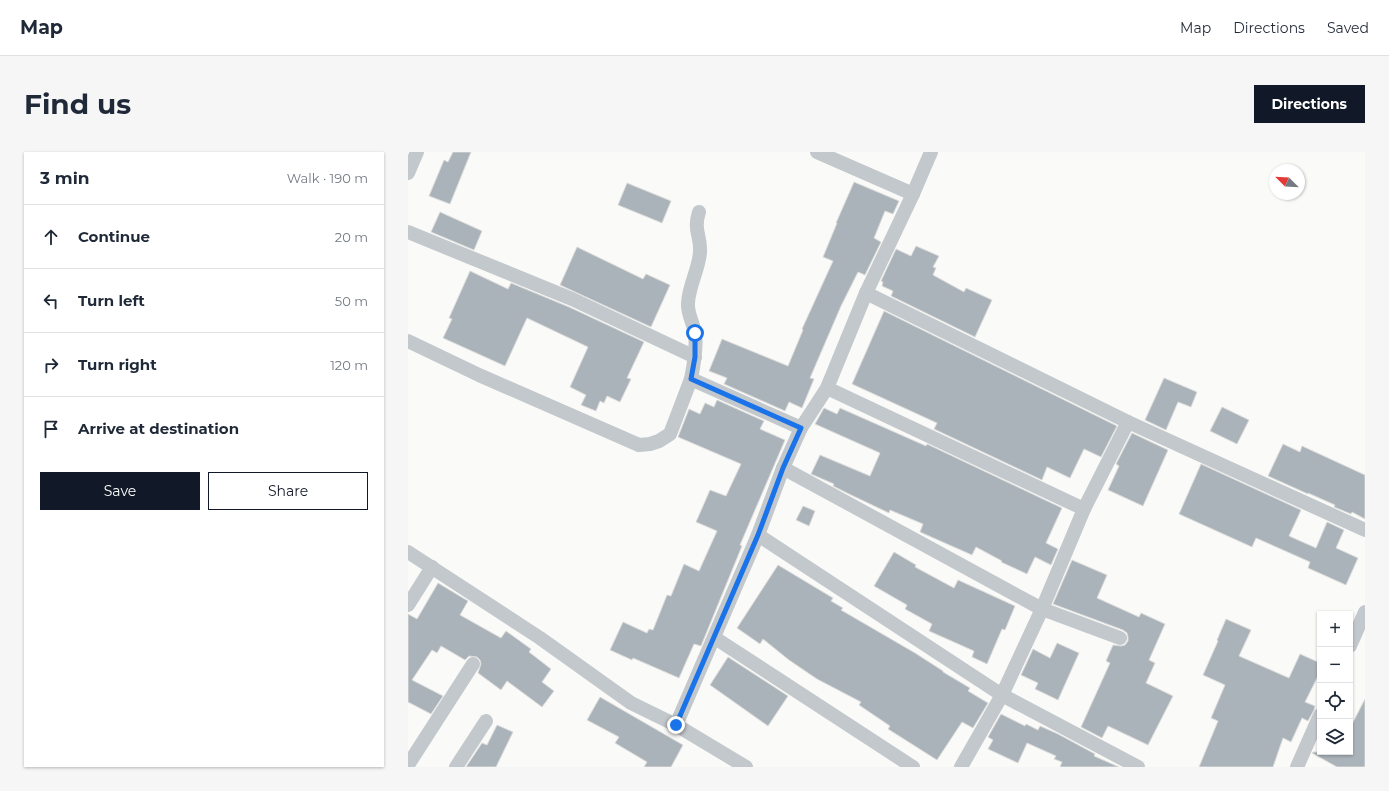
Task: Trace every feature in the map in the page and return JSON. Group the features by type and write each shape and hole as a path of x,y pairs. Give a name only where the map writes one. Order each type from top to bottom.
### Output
{"street":[{"path":"408,173 417,152"},
{"path":"817,152 913,194"},
{"path":"676,725 715,638 758,535 783,468 801,428 827,388 866,293 913,194 931,152"},
{"path":"408,341 639,445 659,441 670,434 691,379 695,357 695,333 687,304 688,296 700,261 701,250 696,229 700,212"},
{"path":"408,232 572,299 695,357"},
{"path":"866,293 1128,422 1365,530"},
{"path":"691,379 801,428"},
{"path":"827,388 1084,509"},
{"path":"961,767 1002,695 1042,608 1084,509 1128,422"},
{"path":"783,468 1042,608 1120,638"},
{"path":"758,535 1002,695 1138,767"},
{"path":"408,552 540,638 631,703 676,725 746,767"},
{"path":"408,605 432,567"},
{"path":"1353,639 1365,612"},
{"path":"715,638 913,767"},
{"path":"408,765 474,664"},
{"path":"1301,766 1319,719"},
{"path":"456,767 486,720"}],"building":[{"path":"453,152 471,152 450,204 429,196 444,160 448,162"},
{"path":"854,182 899,201 893,214 885,211 874,238 881,242 865,275 858,272 841,306 810,378 814,379 802,408 789,402 785,411 724,384 727,378 709,371 722,339 788,366 803,330 802,329 833,261 823,257"},
{"path":"627,183 671,201 662,223 618,205"},
{"path":"440,212 482,231 474,250 431,232"},
{"path":"916,246 939,256 933,267 936,268 933,275 964,292 966,288 992,300 975,337 891,296 893,291 882,286 883,282 881,281 896,249 911,256"},
{"path":"577,247 643,279 646,274 670,285 651,327 560,285"},
{"path":"470,271 508,289 511,283 569,307 644,342 627,378 631,379 620,402 607,396 604,403 600,401 596,411 581,405 586,395 570,387 588,347 527,318 505,366 443,338 452,319 449,318"},
{"path":"884,311 1117,426 1101,457 1084,449 1070,478 1047,467 1042,480 934,429 937,423 852,384"},
{"path":"1164,378 1197,392 1191,407 1178,402 1166,430 1145,420"},
{"path":"717,400 764,421 760,429 785,440 740,545 742,546 701,646 694,644 679,678 633,658 632,660 610,650 623,622 647,633 649,629 653,630 667,595 671,596 684,564 699,571 717,531 696,522 710,490 726,496 741,464 678,437 689,409 700,414 705,403 714,407"},
{"path":"1222,407 1249,420 1237,444 1210,431"},
{"path":"824,408 837,414 840,408 926,446 927,444 1062,508 1046,543 1058,549 1051,565 1035,557 1027,574 1001,562 1002,561 976,547 972,555 920,532 923,524 890,510 889,513 833,486 834,484 811,474 820,455 870,476 880,453 815,424"},
{"path":"1132,433 1168,450 1143,506 1108,490 1119,466 1116,464"},
{"path":"1283,444 1300,452 1302,446 1365,475 1365,519 1352,512 1351,514 1334,507 1335,505 1268,476"},
{"path":"1201,464 1301,510 1289,536 1316,548 1327,522 1344,530 1336,548 1358,558 1346,585 1308,568 1310,562 1256,538 1252,547 1179,514"},
{"path":"803,506 815,511 809,526 796,520"},
{"path":"894,552 916,565 915,567 954,588 958,580 1015,606 1005,630 1002,629 987,664 972,657 974,651 929,631 932,624 905,609 907,605 874,586"},
{"path":"1072,560 1107,575 1097,598 1139,617 1141,613 1165,624 1149,660 1155,663 1146,683 1173,696 1148,745 1108,726 1102,738 1081,727 1110,663 1106,661 1113,645 1125,645 1128,641 1128,637 1127,633 1123,630 1053,604"},
{"path":"778,565 833,598 831,601 843,608 841,610 915,653 970,688 968,691 988,703 973,728 962,722 937,760 888,729 890,726 859,705 861,702 817,679 789,660 763,639 760,644 737,628"},
{"path":"438,583 468,601 460,615 501,638 506,631 531,649 529,652 551,669 542,682 554,691 542,707 507,681 501,690 478,673 481,664 477,657 469,656 465,660 441,646 437,653 432,650 412,680 443,696 431,714 408,702 408,614 417,619"},
{"path":"1226,619 1251,630 1239,656 1289,678 1300,654 1317,662 1317,678 1305,702 1315,706 1314,710 1308,721 1302,718 1291,742 1283,738 1273,767 1199,767 1218,721 1211,718 1225,685 1203,675 1218,641 1217,640"},
{"path":"1057,643 1079,653 1058,700 1035,689 1038,683 1021,675 1033,649 1050,658"},
{"path":"728,657 788,696 768,726 710,685"},
{"path":"600,697 683,745 671,767 644,767 647,762 615,743 619,737 587,720"},
{"path":"1365,699 1365,767 1337,767 1312,753 1317,752 1317,755 1353,755 1353,722"},
{"path":"1001,714 1025,726 1026,724 1038,730 1040,726 1058,734 1095,754 1094,756 1119,767 1060,767 1062,762 1054,759 1056,756 1027,743 1018,763 988,749 993,740 988,737"},
{"path":"497,725 513,732 496,767 466,767 482,743 487,745"}],"route":[{"path":"676,725 715,638 758,535 783,468 801,428 691,379 695,357 695,333"}]}
